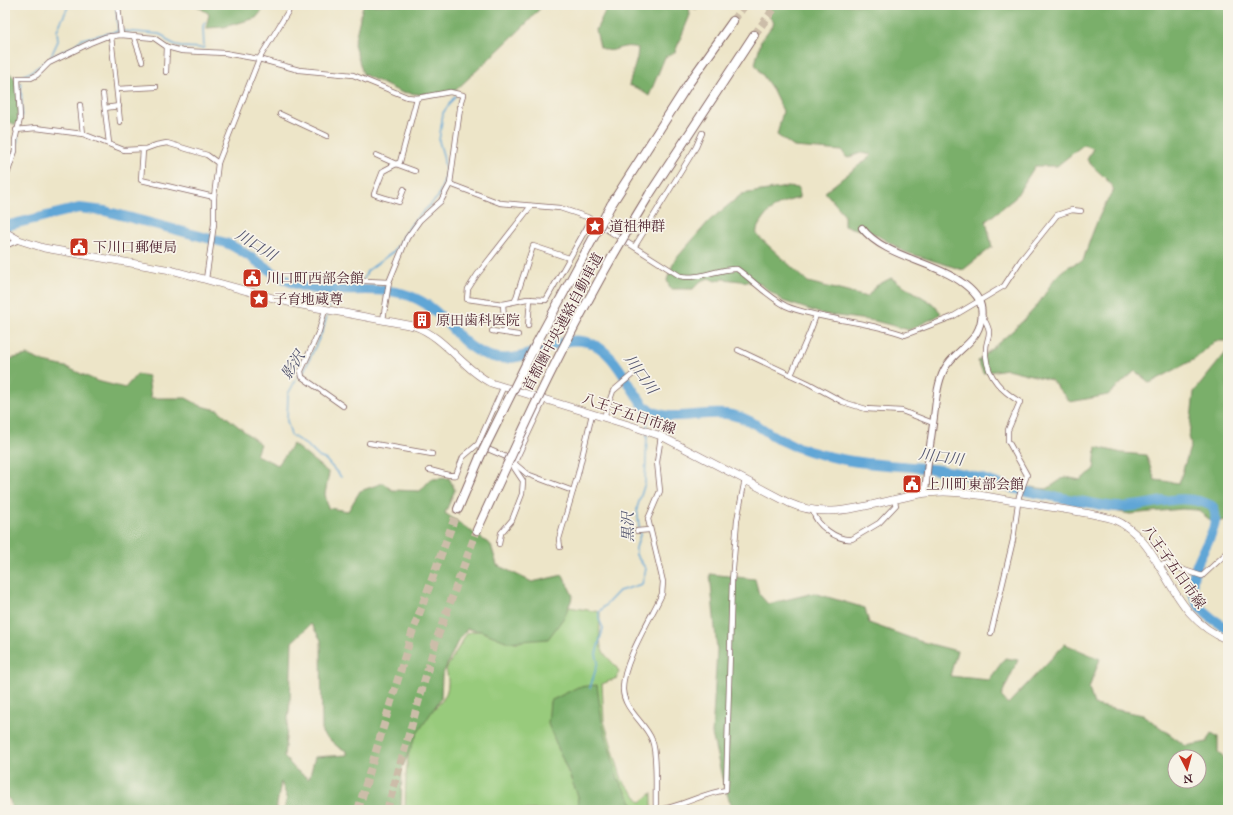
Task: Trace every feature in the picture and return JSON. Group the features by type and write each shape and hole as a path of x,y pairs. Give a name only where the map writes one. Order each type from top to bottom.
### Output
{"highway":[{"name":"首都圏中央連絡自動車道","path":"458,509 480,458 535,346 611,205 684,90 733,21"},
{"name":"首都圏中央連絡自動車道","path":"477,530 512,463 558,356 599,278 649,195 754,35"}],"main road":[{"name":"八王子五日市線","path":"5,232 16,238 44,248 151,266 206,279 291,303 383,320 422,329 480,377 503,388 646,430 790,503 813,511 839,511 925,493 959,492 1018,499 1118,521 1139,537 1190,614 1205,628 1228,640"}],"street":[{"path":"118,5 121,35"},
{"path":"206,279 213,230 214,197 218,163 259,59 292,5"},
{"path":"5,180 15,152 16,130 20,119 18,78 31,78 49,63 90,43 111,36 121,35 154,38 167,46 182,51 225,53 259,59 299,70 339,72 353,75 407,97 417,98 450,92 464,95 461,101 450,184 441,201 420,220 407,238 389,283 383,320"},
{"path":"111,36 120,122"},
{"path":"134,36 142,61"},
{"path":"166,72 167,46"},
{"path":"117,89 156,86"},
{"path":"103,94 109,143"},
{"path":"404,189 399,202 392,199 388,200 374,194 384,171 400,162 417,98"},
{"path":"80,105 84,134"},
{"path":"105,108 119,106"},
{"path":"280,114 327,136"},
{"path":"16,130 36,128 84,134 124,150 143,150 167,143 207,155 218,163"},
{"path":"635,246 696,147 702,133"},
{"path":"143,150 141,180 214,197"},
{"path":"376,155 415,171"},
{"path":"450,184 500,203 560,208 578,213 635,246 680,276 690,278 727,268 738,269 753,283 786,306 816,315 884,327 905,335 952,317 1004,286 1021,260 1057,215 1072,210 1081,212"},
{"path":"531,206 477,275 468,289 467,299 504,304 530,299 546,300 591,220"},
{"path":"862,228 874,241 948,274 976,293 982,306 979,330 971,341 951,359 944,369 938,387 925,493"},
{"path":"5,246 16,238"},
{"path":"515,301 533,246 569,258"},
{"path":"343,280 389,283"},
{"path":"528,326 530,299"},
{"path":"504,304 505,333"},
{"path":"328,310 301,371 302,376 342,406"},
{"path":"982,314 990,329 986,355 993,379 999,387 1020,402 1008,430 1008,441 1027,475 1018,499 1013,540 991,633"},
{"path":"791,375 806,344 816,315"},
{"path":"492,331 518,335"},
{"path":"738,350 843,402 866,409 902,411 933,423"},
{"path":"604,417 609,398 613,391 620,383 633,374"},
{"path":"429,470 452,476 456,475 463,457 478,444 503,388"},
{"path":"512,463 544,400"},
{"path":"560,547 559,539 573,491 592,414"},
{"path":"658,435 657,462 660,491 648,519 647,530 659,562 663,582 662,594 630,662 624,680 623,690 629,706 652,739 656,810 672,808 712,792 726,790 732,573 737,520 745,479"},
{"path":"369,443 432,454"},
{"path":"478,444 512,463 527,474 573,491"},
{"path":"499,544 501,533 512,520 522,494 524,481 515,470 512,463"},
{"path":"813,511 814,516 837,537 852,539 879,523 896,505 893,499"},
{"path":"637,531 647,530"},
{"path":"1157,565 1166,564 1202,576 1228,552"}],"green space":[{"path":"196,5 267,5 256,18 224,27 206,28 209,14"},
{"path":"363,5 543,5 526,24 456,90 434,96 400,92 363,74 354,44"},
{"path":"608,5 701,5 697,9 689,7 690,15 675,52 665,57 649,96 639,89 629,85 637,58 638,48 626,47 610,51 600,47 596,30"},
{"path":"762,5 1228,5 1228,343 1226,341 1215,341 1195,359 1150,383 1135,371 1108,395 1070,402 1051,380 1007,369 983,373 978,361 1028,316 1058,274 1072,265 1083,261 1092,233 1114,190 1108,181 1087,160 1093,148 1083,145 1057,166 1035,166 1015,198 986,221 992,247 963,270 905,252 875,234 844,226 844,214 825,192 872,155 861,153 847,158 842,151 794,147 777,135 783,111 773,90 755,64 761,41 774,23"},
{"path":"5,69 18,81 19,120 15,125 5,119"},
{"path":"787,187 799,188 799,198 773,208 758,226 757,235 808,282 867,297 876,286 891,278 932,303 941,313 909,330 875,321 822,314 783,301 759,283 723,279 715,281 709,278 701,281 693,289 670,289 667,280 674,261 709,221 742,194"},
{"path":"1228,350 1228,520 1213,522 1197,510 1182,509 1130,514 1075,504 1027,488 1047,489 1065,477 1080,480 1094,470 1096,447 1122,453 1146,455 1155,480 1179,483 1191,444 1189,436 1194,392"},
{"path":"27,355 44,362 66,367 97,381 125,388 137,374 148,376 151,398 186,398 201,406 218,410 260,444 256,455 278,465 293,444 329,473 325,494 328,508 348,511 360,491 383,483 392,490 420,491 431,479 449,478 455,490 445,513 491,545 497,565 532,582 563,575 573,596 565,616 548,639 508,642 481,631 467,629 457,643 442,676 441,698 417,734 402,768 401,810 284,810 287,797 281,782 276,810 12,810 10,800 5,796 5,714 8,716 5,682 5,360","holes":["311,624 321,640 322,733 338,747 347,751 347,755 315,757 309,779 296,770 284,757 290,701 292,642"]},
{"path":"710,574 755,579 759,594 768,604 814,593 865,608 869,623 919,641 957,651 950,676 989,680 1005,658 1018,660 1001,696 1008,704 1065,644 1100,659 1089,688 1094,705 1143,715 1186,746 1207,742 1212,733 1218,737 1218,753 1228,761 1228,810 733,810 724,786 712,734 717,650"},
{"path":"569,607 600,612 602,651 615,665 619,672 617,678 602,684 604,721 622,780 641,802 652,793 652,810 405,810 407,764 413,736 423,719 443,700 447,692 448,682 446,669 467,633 473,631 486,631 505,637 517,643 543,631 551,611"},
{"path":"597,685 602,722 618,779 637,810 577,810 578,796 548,724 550,701 578,687"}],"waterway":[{"path":"50,58 58,41 57,30 69,5"},
{"path":"116,5 118,31"},
{"path":"123,31 159,34 165,37 166,40 180,47 204,48 203,26 205,22"},
{"path":"24,75 54,56 72,47 82,39 119,31"},
{"path":"21,83 22,117"},
{"path":"364,279 367,271 393,252 413,222 438,197 446,175 439,141 443,113 455,96"},
{"path":"16,153 18,137"},
{"path":"5,187 7,180"},
{"name":"黒沢","path":"5,226 79,208 105,211 226,243 294,284 319,289 376,290 404,294 417,299 428,306 438,314 463,341 473,348 484,354 498,358 522,356 566,342 587,342 596,346 610,357 622,372 643,404 656,413 677,416 711,414 732,415 751,422 787,443 802,449 841,459 855,462 944,470 973,476 1024,491 1112,507 1129,507 1177,500 1200,501 1212,506 1215,518 1212,532 1198,563 1193,580 1194,596 1205,613 1228,628"},
{"name":"川口川","path":"357,290 361,284"},
{"name":"影沢","path":"329,308 332,290"},
{"name":"影沢","path":"303,373 323,330 328,312"},
{"name":"影沢","path":"299,374 288,394 287,421 291,435 309,447 319,457 326,460 341,477"},
{"name":"黒沢","path":"647,428 648,409"},
{"name":"黒沢","path":"590,688 598,662 596,654 603,628 599,619 599,612 619,591 642,584 646,569 636,555 636,548 640,535 637,508 645,483 647,434"}],"tunnel":[{"path":"733,21 745,5"},
{"path":"754,35 777,5"},
{"path":"358,810 412,633 458,509"},
{"path":"387,810 436,641 477,530"}],"place":[{"name":"道祖神群","path":"595,226"},
{"name":"下川口郵便局","path":"79,247"},
{"name":"川口町西部会館","path":"252,278"},
{"name":"子育地蔵尊","path":"259,299"},
{"name":"原田歯科医院","path":"422,320"},
{"name":"上川町東部会館","path":"912,484"}]}
